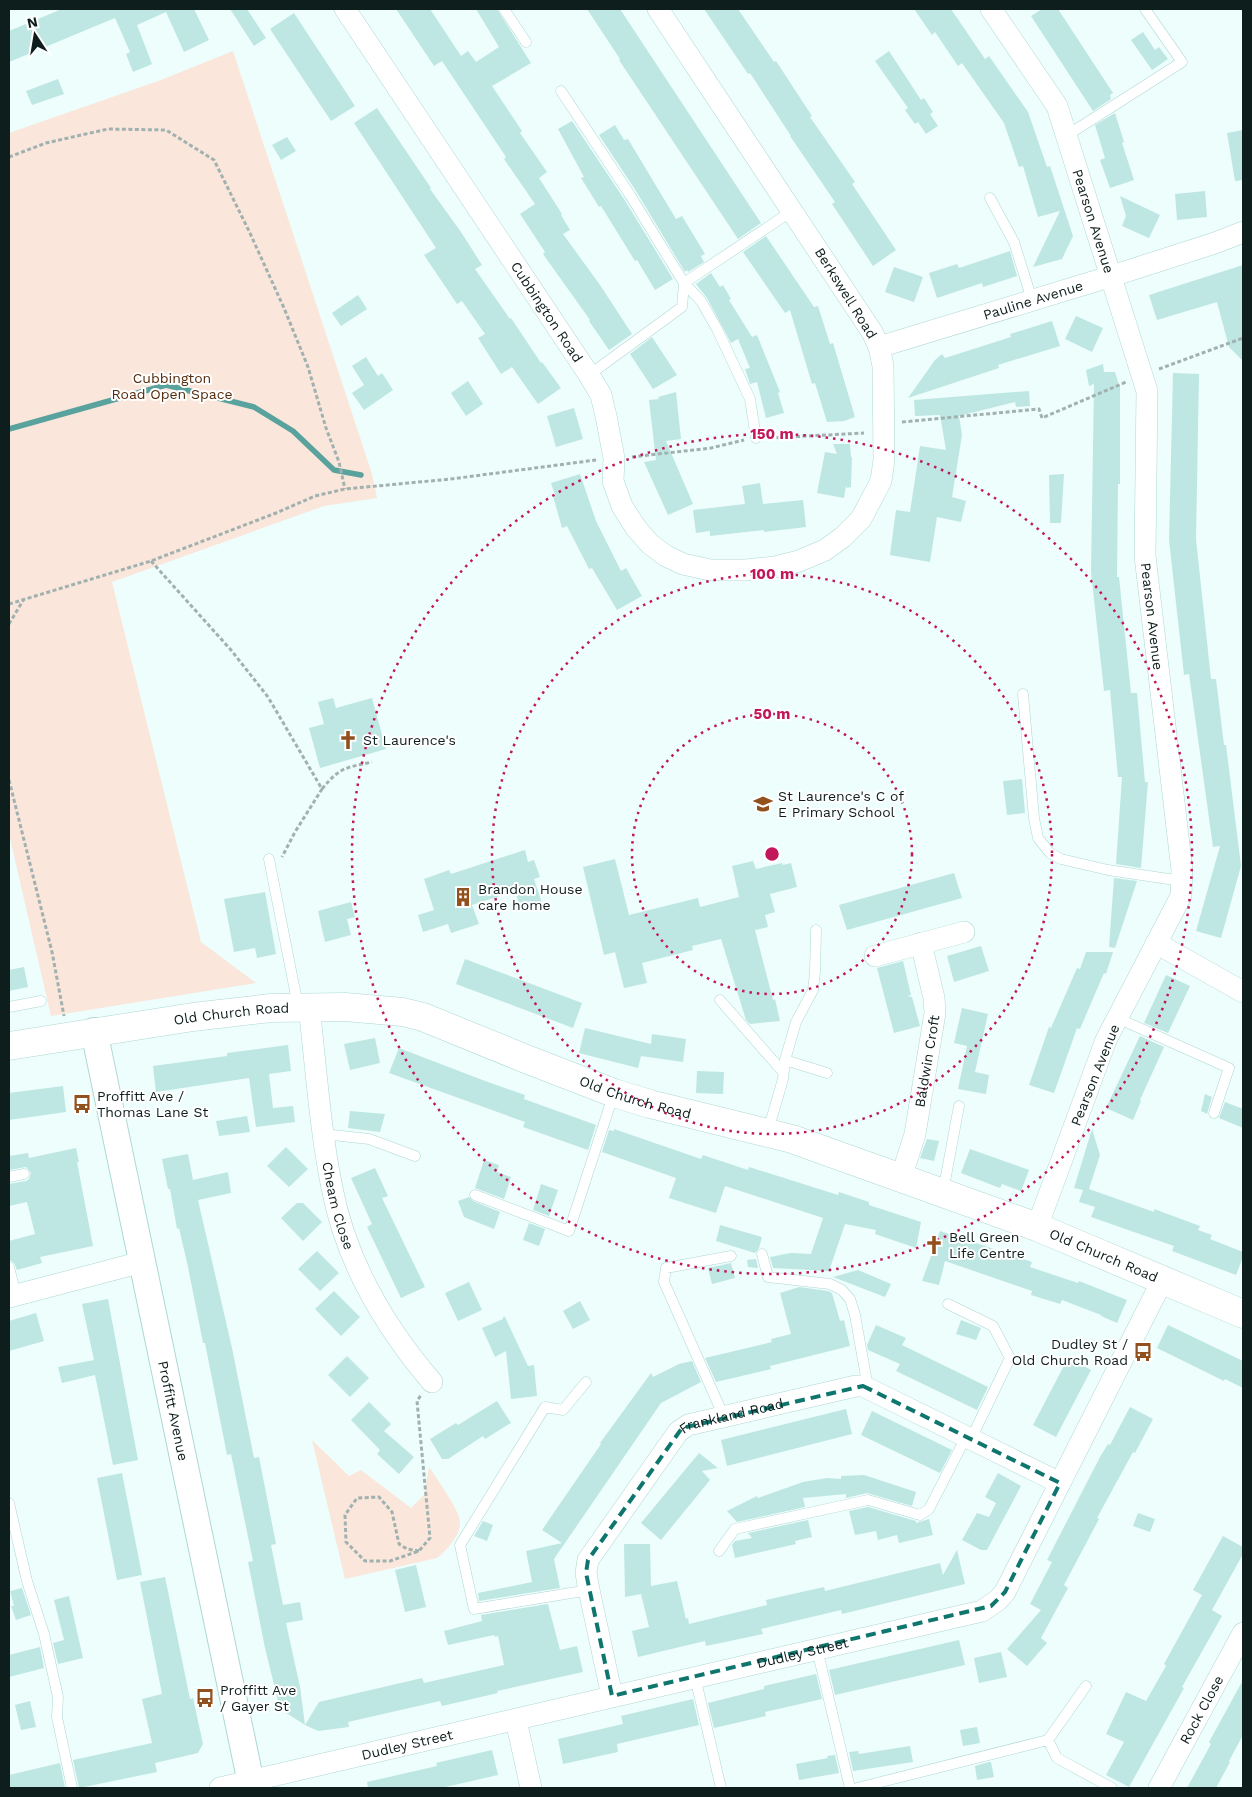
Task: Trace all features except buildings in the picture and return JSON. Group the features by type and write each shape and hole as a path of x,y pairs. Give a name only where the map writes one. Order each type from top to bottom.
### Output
{"main road":[{"name":"Old Church Road","path":"9,1046 94,1031 240,1011 304,1007 378,1009 423,1016 526,1059 614,1092 650,1104 792,1139 1037,1227 1243,1314"}],"street":[{"name":"Cubbington Road","path":"345,9 601,395 614,458 613,482 622,506 636,528 650,544 666,556 683,564 710,570 746,570"},
{"name":"Berkswell Road","path":"658,9 872,332 879,348 883,366 884,460 880,481 861,519 843,537 825,550 799,561 775,567 746,570"},
{"name":"Pearson Avenue","path":"991,9 1057,106 1147,391 1145,556 1182,882 1181,896 1106,1040 1037,1227"},
{"name":"Pauline Avenue","path":"879,348 1112,276 1215,243 1243,232"},
{"path":"875,956 964,932"},
{"path":"1156,942 1243,992"},
{"name":"Baldwin Croft","path":"901,1178 915,1134 935,1013 934,998 921,944"},
{"name":"Cheam Close","path":"304,1007 332,1190 346,1238 366,1284 386,1321 409,1355 432,1382"},
{"name":"Proffitt Avenue","path":"94,1031 251,1785"},
{"path":"12,1296 142,1262"},
{"name":"Dudley Street","path":"220,1788 251,1785 612,1696 982,1611 991,1606 1004,1592 1163,1279"},
{"name":"Frankland Road","path":"612,1696 589,1590 586,1572 588,1560 678,1432 688,1425 856,1386 868,1388 1060,1483"},
{"name":"Rock Close","path":"1159,1788 1243,1633"},
{"path":"516,1720 531,1788"}],"lane":[{"path":"504,9 526,42"},
{"path":"1066,136 1182,62 1145,9"},
{"path":"561,91 630,194 684,283 701,301 750,399 756,438"},
{"path":"990,198 1014,242 1032,300"},
{"path":"684,283 792,211"},
{"path":"589,375 682,308 684,283"},
{"path":"1023,694 1034,818 1038,838 1050,853 1061,859 1108,870 1182,882"},
{"path":"269,859 304,1007"},
{"path":"768,1132 781,1088 785,1060 796,1022 813,990 816,930"},
{"path":"720,1000 783,1072"},
{"path":"9,1007 40,1001"},
{"path":"1117,1018 1229,1068 1214,1113"},
{"path":"785,1060 827,1073"},
{"path":"475,1195 569,1231 614,1092"},
{"path":"943,1193 960,1106"},
{"path":"323,1134 369,1138 415,1156"},
{"path":"9,1177 24,1174"},
{"path":"762,1254 768,1277 830,1284 842,1290 850,1299 855,1315 868,1388"},
{"path":"724,1417 664,1282 666,1268 731,1256"},
{"path":"9,1267 12,1296"},
{"path":"719,1551 735,1529 868,1500 920,1515 929,1509 1010,1358 993,1326 948,1304"},
{"path":"586,1382 563,1410 545,1407 460,1545 474,1609 589,1590"},
{"path":"9,1503 27,1581 46,1644 58,1697 57,1717 72,1788"},
{"path":"817,1649 850,1788"},
{"path":"695,1677 721,1788"},
{"path":"857,1788 1048,1740 1086,1686"},
{"path":"1048,1740 1058,1758 1112,1788"}],"path":[{"path":"9,157 46,143 108,129 137,129 166,130 214,160 288,316 308,367 326,428 340,462 346,489"},
{"path":"151,561 231,650 268,697 322,789"},
{"path":"9,624 24,599"},
{"path":"273,881 290,841 322,789 343,768 372,762"},
{"path":"9,780 52,952 68,1036"},
{"path":"419,1551 407,1549 399,1544 392,1512 379,1497 357,1498 345,1515 346,1542 364,1561 390,1561 419,1551 430,1538 416,1401 432,1382"}],"highlighted area":[{"path":"863,1386 1060,1483 1005,1592 991,1606 612,1696 586,1573 588,1560 682,1428"}],"green space":[{"name":"Cubbington Road Open Space","path":"233,51 372,474 377,498 324,506 112,582 201,942 256,983 51,1016 9,834 9,133 161,80"},
{"path":"312,1440 349,1476 361,1470 411,1508 424,1495 429,1467 459,1516 460,1527 458,1532 445,1551 437,1558 345,1579"}],"waterway":[{"path":"9,429 166,385 254,407 293,431 334,470 361,475"}],"place":[{"name":"St Laurence's","path":"348,740"},
{"name":"St Laurence's C of E Primary School","path":"763,804"},
{"name":"Brandon House care home","path":"463,897"},
{"name":"Proffitt Ave / Thomas Lane St","path":"82,1104"},
{"name":"Bell Green Life Centre","path":"934,1245"},
{"name":"Dudley St / Old Church Road","path":"1143,1352"},
{"name":"Proffitt Ave / Gayer St","path":"205,1698"}]}
